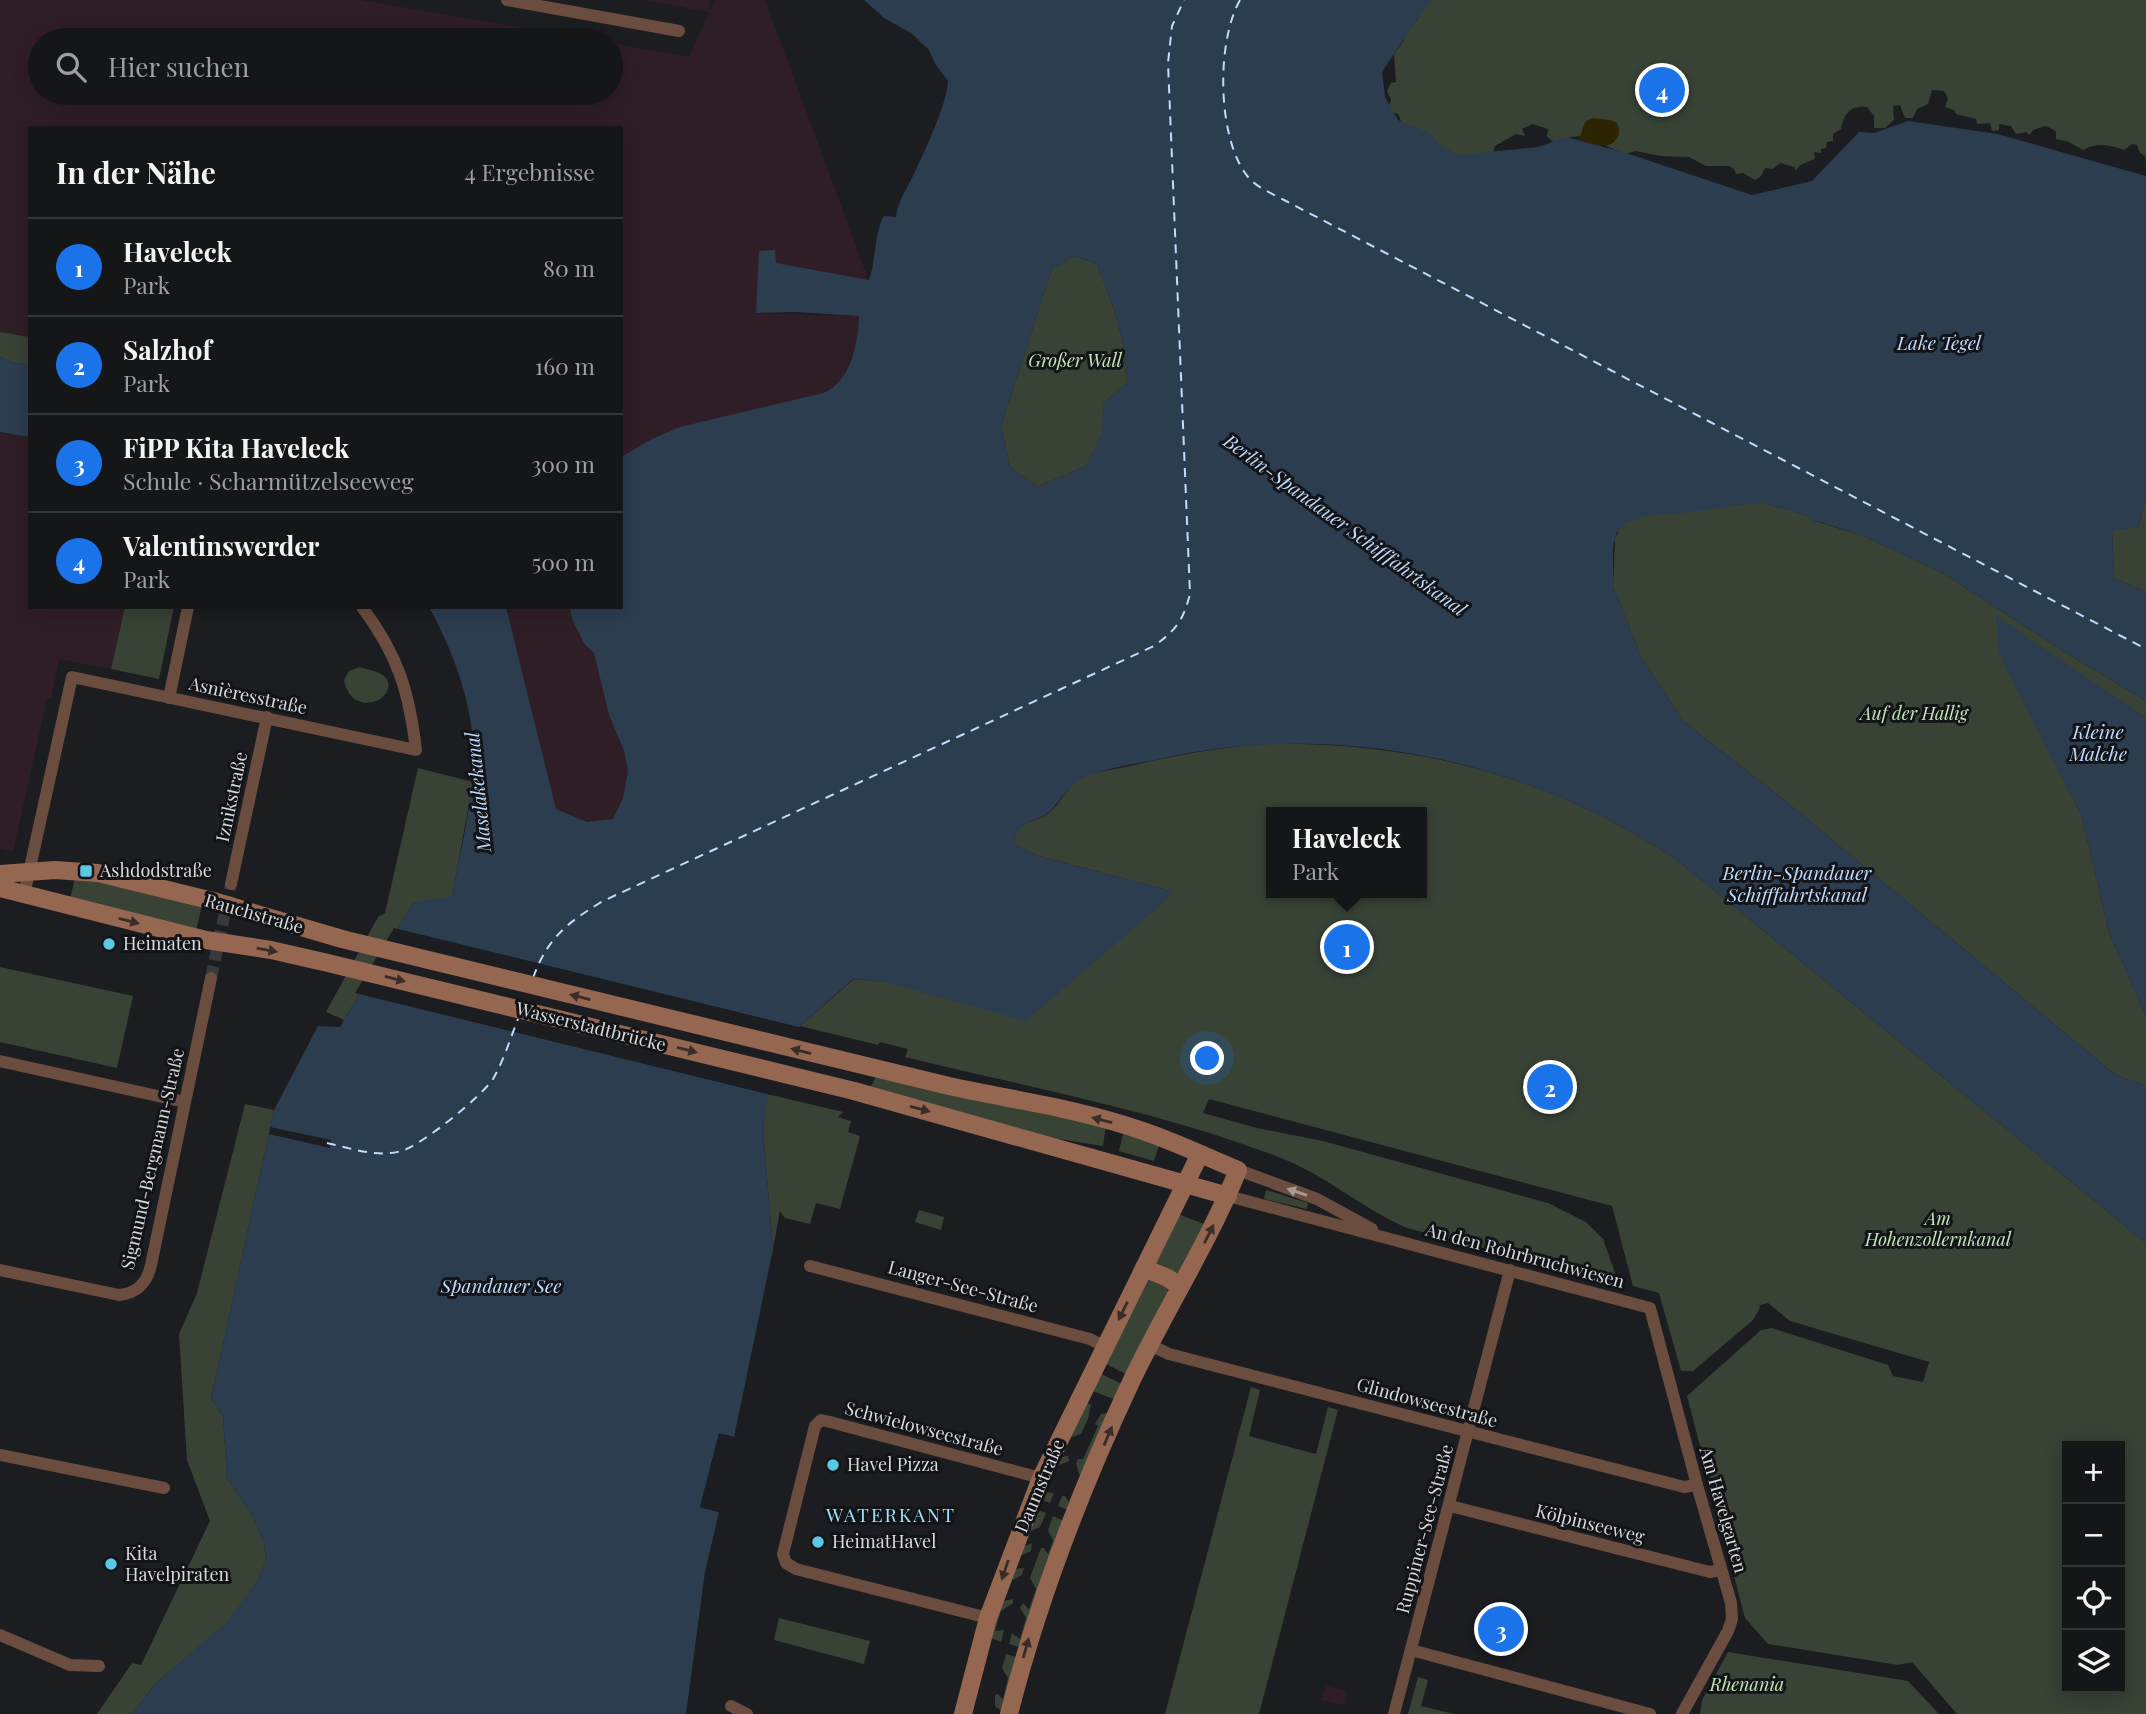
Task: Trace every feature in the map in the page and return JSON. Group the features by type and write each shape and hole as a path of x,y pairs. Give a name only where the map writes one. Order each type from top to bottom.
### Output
{"main road":[{"name":"Rauchstraße","path":"0,874 55,870 98,873 213,901 342,939"},
{"name":"Rauchstraße","path":"0,888 206,940 271,950 328,963"},
{"name":"Wasserstadtbrücke","path":"342,939 867,1067 1142,1130 1200,1154"},
{"name":"Wasserstadtbrücke","path":"328,963 854,1091 1184,1183"},
{"path":"1009,1714 1032,1629 1072,1518 1131,1382 1228,1196 1238,1170 1200,1154"},
{"name":"Daumstraße","path":"963,1714 988,1618 1041,1478 1200,1154"},
{"path":"1184,1183 1228,1196"},
{"path":"1144,1268 1168,1278 1180,1287"}],"street":[{"path":"507,0 679,31"},
{"path":"169,698 188,609"},
{"name":"Asnièresstraße","path":"30,872 72,677 416,750 412,711 400,672 384,638 363,609"},
{"name":"Iznikstraße","path":"231,884 267,717"},
{"path":"24,895 30,872"},
{"name":"Sigmund-Bergmann-Straße","path":"0,1270 108,1294 132,1294 139,1290 149,1274 211,978"},
{"path":"0,1061 185,1102"},
{"name":"An den Rohrbruchwiesen","path":"1238,1170 1317,1199 1390,1239"},
{"name":"An den Rohrbruchwiesen","path":"1228,1196 1650,1308"},
{"name":"Langer-See-Straße","path":"810,1266 1090,1339 1105,1347"},
{"name":"Ruppiner-See-Straße","path":"1394,1714 1510,1270"},
{"name":"Am Havelgarten","path":"1650,1308 1731,1603 1732,1619 1682,1714"},
{"name":"Glindowseestraße","path":"1150,1345 1169,1354 1469,1432 1685,1487 1697,1485"},
{"name":"Schwielowseestraße","path":"988,1618 796,1569 786,1563 783,1554 815,1426 821,1420 830,1422 1041,1478"},
{"path":"0,1455 164,1488"},
{"name":"Kölpinseeweg","path":"1450,1506 1710,1572 1721,1570"},
{"path":"0,1635 70,1665 99,1666"},
{"path":"1411,1650 1650,1714"},
{"path":"731,1706 747,1714"}],"shaded area":[{"path":"0,0 361,0 523,28 28,28 28,105 623,105 623,45 689,57 709,12 643,0 708,0 710,10 716,0 765,0 869,281 776,263 760,251 756,313 859,316 854,350 841,382 823,393 673,430 623,456 623,126 28,126 28,337 0,332"},
{"path":"0,432 28,437 28,609 125,609 111,669 59,659 51,699 47,698 13,852 0,849"},
{"path":"506,609 570,609 585,645 594,653 609,715 624,751 628,771 623,798 613,819 587,822 556,809"},
{"path":"1326,1686 1345,1690 1345,1705 1322,1700"}],"green space":[{"path":"1418,0 2146,0 2146,166 2145,156 2140,153 2137,145 2132,144 2124,150 2104,145 2083,150 2069,142 2056,139 2056,131 2046,126 2033,130 2030,135 2026,132 2016,134 2011,126 1999,124 1999,130 1992,131 1990,123 1977,124 1976,119 1956,114 1954,110 1945,107 1948,98 1944,91 1932,90 1928,104 1917,109 1913,118 1905,118 1900,105 1893,106 1894,120 1885,128 1874,128 1874,116 1867,107 1852,109 1846,115 1841,129 1833,134 1833,141 1827,142 1821,153 1814,152 1815,159 1800,165 1796,171 1794,167 1780,163 1773,169 1765,168 1755,180 1743,173 1736,174 1729,166 1706,166 1689,157 1660,156 1636,151 1625,154 1583,136 1570,137 1556,144 1547,137 1548,129 1532,124 1522,129 1525,136 1516,134 1495,146 1493,153 1499,167 1455,156 1427,145 1405,127 1398,114 1392,112 1389,106 1391,100 1387,91 1391,83 1396,82 1394,54 1404,40 1402,35 1417,20"},
{"name":"Großer Wall","path":"1074,256 1097,264 1121,336 1127,383 1104,403 1103,433 1086,466 1037,487 1010,467 1001,426 1052,269"},
{"path":"0,332 28,337 28,366 0,357"},
{"path":"2146,497 2146,592 2114,578 2112,530 2138,527"},
{"name":"Auf der Hallig","path":"1767,504 1809,516 1809,519 1863,536 1943,573 2146,701 2146,718 1996,617 2041,735 2081,814 2109,932 2146,1016 2146,1086 2112,1072 1784,800 1683,721 1641,657 1613,586 1615,538 1627,515"},
{"path":"125,609 174,609 159,679 111,669"},
{"path":"360,667 386,678 389,686 381,698 364,703 349,693 344,680 349,671"},
{"name":"Am Hohenzollernkanal","path":"1263,744 1374,749 1480,769 1581,806 1630,831 1678,861 2146,1243 2146,1714 1957,1714 1912,1662 1898,1665 1768,1644 1745,1618 1687,1396 1761,1330 1772,1328 1888,1365 1893,1376 1923,1382 1929,1362 1790,1321 1768,1303 1760,1305 1753,1320 1693,1371 1681,1371 1659,1293 1633,1286 1612,1206 1209,1099 1203,1113 1257,1128 1323,1141 1548,1203 1586,1222 1603,1239 1619,1284 1407,1228 1375,1212 1298,1165 1236,1141 1095,1101 905,1057 908,1049 880,1042 878,1045 800,1026 854,979 885,982 1171,891 1039,856 1014,844 1015,835 1022,826 1050,812 1078,780 1098,772 1176,756"},
{"path":"418,768 473,782 452,897 413,903 344,1020 326,1012 378,917 385,913"},
{"path":"75,878 87,878 202,905 196,931 70,899"},
{"path":"0,967 133,996 117,1068 0,1042"},
{"path":"878,1073 1106,1125 1103,1146 1053,1138 870,1088"},
{"path":"767,1094 843,1112 838,1117 851,1121 848,1132 860,1136 840,1209 816,1203 810,1224 785,1218 780,1211 773,1249 763,1130"},
{"path":"245,1104 274,1110 211,1399 223,1416 227,1478 252,1515 264,1543 266,1561 258,1580 230,1620 155,1684 132,1714 97,1714 132,1663 141,1665 210,1521 187,1460 179,1334 197,1293"},
{"path":"1124,1130 1160,1143 1154,1161 1119,1151"},
{"path":"1266,1190 1308,1203 1307,1209 1264,1199"},
{"path":"919,1210 944,1217 941,1230 915,1222"},
{"path":"1178,1214 1204,1224 1177,1275 1156,1263"},
{"path":"1148,1278 1164,1285 1169,1292 1126,1374 1104,1363"},
{"path":"1099,1373 1122,1384 1116,1400 1090,1390"},
{"path":"1251,1387 1260,1390 1249,1436 1316,1454 1328,1407 1338,1410 1259,1714 1165,1714"},
{"path":"1086,1402 1091,1405 1081,1434 1069,1438 1060,1457 1068,1456 1069,1461 1057,1466 1045,1492 1054,1493 1050,1503 1040,1499"},
{"path":"1101,1414 1108,1414 1068,1510 1058,1506 1062,1496 1069,1502 1080,1476 1076,1464 1078,1459 1083,1459 1098,1426 1095,1424"},
{"path":"1035,1509 1046,1513 1040,1527 1029,1532 1025,1546 1032,1543 1031,1551 1020,1556 1015,1569 1024,1568 1022,1575 1011,1581 1004,1601 1013,1599 1013,1603 1001,1611 995,1631 1004,1630 1001,1642 990,1638"},
{"path":"1053,1516 1064,1521 1019,1647 1009,1644 1012,1633 1020,1639 1026,1618 1020,1608 1023,1603 1029,1609 1036,1589 1030,1578 1041,1548 1048,1554 1053,1541 1048,1530"},
{"path":"779,1618 870,1641 864,1664 774,1640"},
{"name":"Rhenania","path":"1728,1652 1908,1681 1939,1714 1700,1714 1702,1700"},
{"path":"1006,1654 1016,1657 1003,1708 1000,1710 995,1706 995,1695 998,1694 1003,1699 1008,1678 1002,1668"},
{"path":"1418,1677 1428,1680 1421,1706 1454,1714 1408,1714"}],"sand":[{"path":"1592,118 1617,123 1617,139 1607,146 1579,140 1585,122"}],"water":[{"name":"Spandauer See","path":"864,0 1432,0 1382,72 1385,97 1398,120 1430,133 1439,144 1457,155 1538,147 1566,137 1626,153 1752,195 1812,181 1859,132 1874,133 1908,121 1998,134 2146,176 2146,497 2138,527 2112,531 2114,578 2146,592 2146,701 1943,573 1863,536 1817,521 1815,524 1810,521 1809,516 1767,504 1644,516 1624,524 1616,534 1613,548 1613,586 1641,657 1683,721 1784,800 2112,1072 2146,1086 2146,1243 1678,861 1620,826 1559,797 1495,774 1430,757 1362,747 1295,744 1227,748 1117,767 1094,773 1078,781 1047,814 1023,825 1015,835 1014,844 1039,856 1171,891 1172,895 1026,1021 885,982 853,979 800,1026 768,1094 763,1130 773,1249 734,1437 719,1434 700,1507 719,1512 705,1572 686,1714 132,1714 155,1684 230,1619 258,1580 266,1561 264,1543 252,1515 227,1478 223,1416 211,1399 274,1110 318,1026 340,1027 413,903 452,896 470,798 474,761 473,738 470,715 457,670 430,609 506,609 556,809 587,822 613,819 623,798 628,771 624,751 609,715 594,653 585,645 570,609 623,609 623,456 680,427 823,393 840,381 851,361 859,316 795,312 756,313 759,251 775,250 776,263 869,280 881,223 884,216 896,217 900,201 923,154 947,91 948,81 929,50 911,33 884,18","holes":["1074,256 1097,264 1121,336 1127,383 1104,403 1102,433 1086,466 1037,487 1010,467 1001,426 1052,269"]},
{"path":"0,357 28,366 28,437 0,432"},
{"name":"Kleine Malche","path":"1996,616 2146,718 2146,1016 2109,932 2081,814 2005,667 1999,651"}],"pier":[{"path":"394,928 803,1028 771,1095 355,993"},
{"path":"270,1127 331,1140 330,1148 269,1134"},
{"path":"719,1433 738,1438 721,1438 704,1505 720,1509 722,1513 700,1507"}],"ferry route":[{"path":"533,978 545,952 560,932 603,901 1154,646 1178,624 1190,594 1168,63 1172,26 1184,0"},
{"path":"1240,0 1227,40 1223,90 1230,139 1238,160 1255,184 2146,649"},
{"path":"327,1143 364,1151 392,1153 410,1147 436,1131 493,1079 518,1019"}],"tunnel":[{"path":"211,978 231,884"}],"place":[{"name":"Valentinswerder","path":"1662,90"},
{"name":"Ashdodstraße","path":"86,871"},
{"name":"Heimaten","path":"109,944"},
{"name":"Haveleck","path":"1347,947"},
{"name":"Salzhof","path":"1550,1087"},
{"name":"Havel Pizza","path":"833,1465"},
{"name":"HeimatHavel","path":"818,1542"},
{"name":"Kita Havelpiraten","path":"111,1564"},
{"name":"FiPP Kita Haveleck","path":"1501,1629"}],"district":[{"name":"WATERKANT","path":"891,1515"}],"water label":[{"name":"Lake Tegel","path":"1939,343"},
{"name":"Berlin-Spandauer Schifffahrtskanal","path":"1345,525"},
{"name":"Maselakekanal","path":"478,792"},
{"name":"Berlin-Spandauer Schifffahrtskanal","path":"1797,884"}]}
